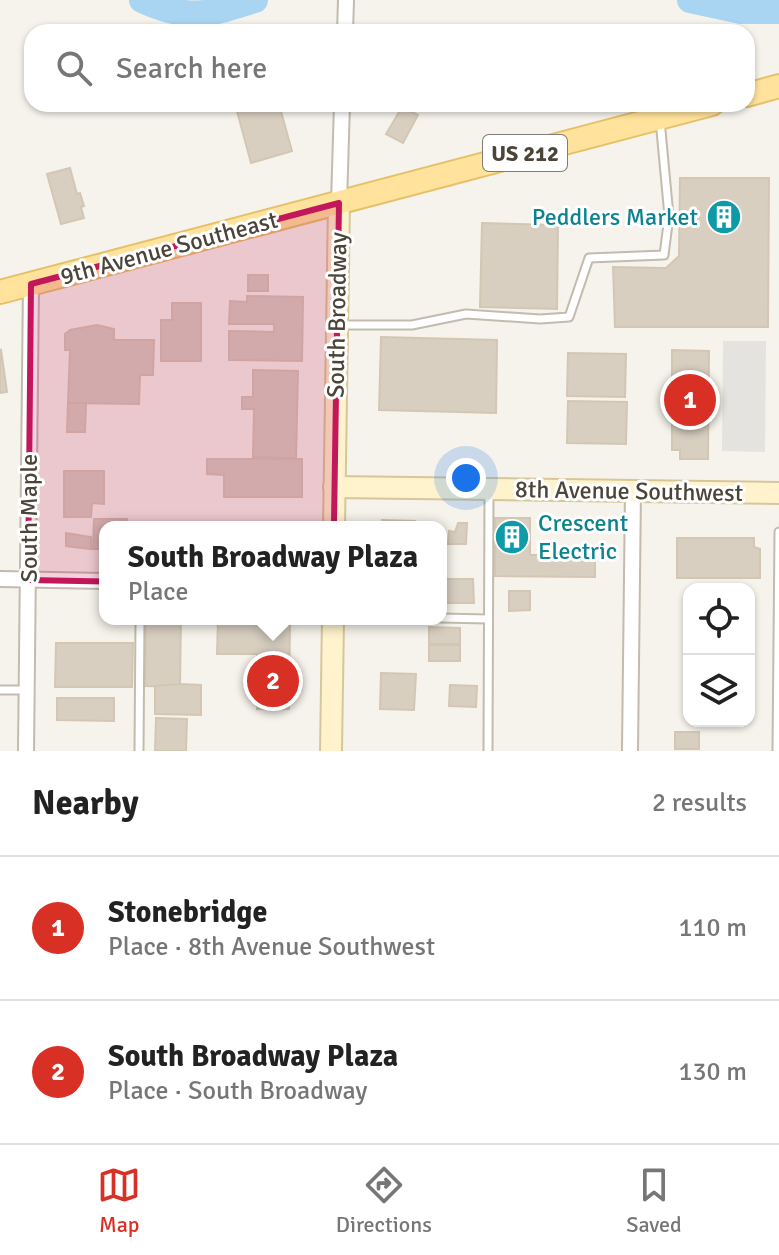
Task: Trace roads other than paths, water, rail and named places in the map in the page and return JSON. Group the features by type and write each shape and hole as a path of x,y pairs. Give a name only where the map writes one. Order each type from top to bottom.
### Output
{"main road":[{"path":"755,93 779,86"},
{"name":"US 212","path":"339,203 682,112"},
{"name":"9th Avenue Southeast","path":"0,292 339,203"}],"street":[{"path":"345,24 346,0"},
{"name":"South Broadway","path":"334,521 342,112"},
{"name":"South Maple","path":"26,751 31,284"},
{"name":"8th Avenue Southwest","path":"334,487 779,493"},
{"path":"630,751 633,490"},
{"path":"0,579 99,581"},
{"path":"331,751 333,625"}],"lane":[{"path":"337,325 412,325 466,314 540,319 569,317 589,258 664,255 669,216 660,118"},
{"path":"488,751 489,489"},
{"path":"777,751 779,532"},
{"path":"447,618 488,619"},
{"path":"139,751 140,625"},
{"path":"0,690 27,690"}],"waterway":[{"path":"142,0 172,11 198,14 255,0"},
{"path":"690,0 741,11 779,11"}],"place":[{"name":"Peddlers Market","path":"724,217"},
{"name":"Stonebridge","path":"690,400"},
{"name":"Crescent Electric","path":"512,537"},
{"name":"South Broadway Plaza","path":"273,681"}]}
